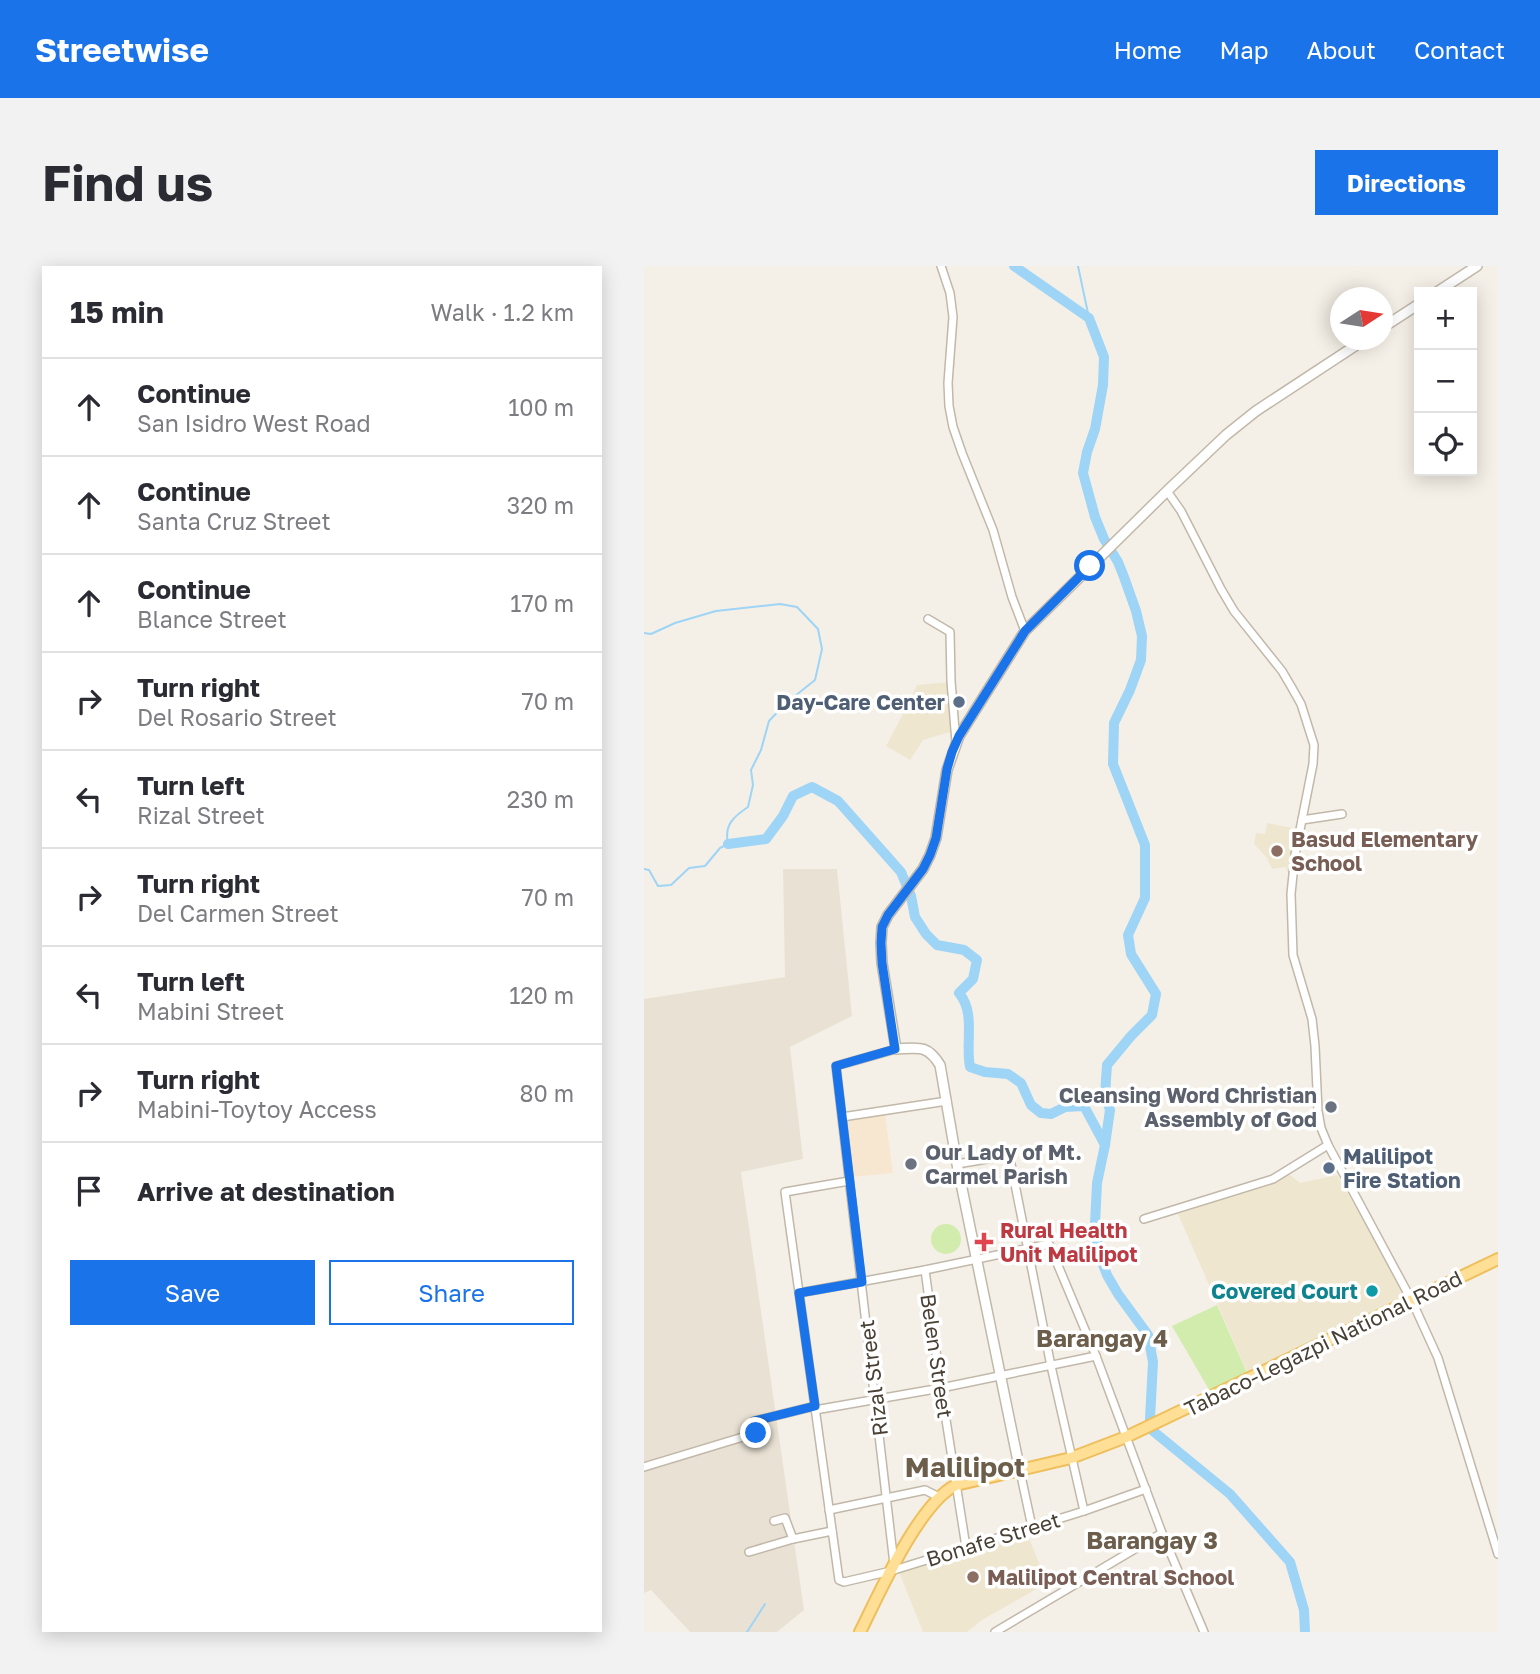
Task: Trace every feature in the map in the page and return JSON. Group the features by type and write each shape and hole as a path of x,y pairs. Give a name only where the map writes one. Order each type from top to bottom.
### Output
{"main road":[{"name":"Tabaco-Legazpi National Road","path":"956,1485 1071,1458 1126,1437 1498,1259"},
{"path":"860,1632 892,1568 917,1526 939,1497 956,1485"}],"street":[{"path":"941,266 954,317 948,383 953,427 993,530 1012,597 1025,631"},
{"path":"1445,287 1477,266"},
{"path":"1393,321 1414,307"},
{"path":"1032,1527 999,1376 940,1065 933,1054 924,1049 895,1049 882,963 882,927 923,869 936,838 947,769 956,743 1025,631 1226,435 1256,411 1349,350"},
{"path":"1167,491 1181,511 1221,589 1242,621 1282,671 1301,704 1314,745 1292,878 1293,955 1311,1019 1321,1128 1412,1301 1438,1358 1498,1554"},
{"path":"928,619 950,632 956,743"},
{"path":"1302,820 1342,814"},
{"name":"Rizal Street","path":"892,1568 876,1399 836,1066 895,1049"},
{"path":"842,1117 947,1101"},
{"path":"1144,1219 1272,1179 1328,1144"},
{"path":"957,1164 1005,1156 1010,1158 1051,1366 1084,1511"},
{"path":"749,1552 832,1531 785,1192 849,1181"},
{"path":"799,1293 1049,1244 1096,1356 1162,1533 1204,1632"},
{"name":"Belen Street","path":"925,1270 966,1547"},
{"path":"644,1467 756,1433 754,1421 815,1408 941,1388 1096,1356"},
{"name":"Bonafe Street","path":"832,1531 839,1580 844,1582 1084,1511 1146,1489"},
{"path":"829,1510 925,1490 939,1497"},
{"path":"774,1521 785,1518 793,1539"},
{"path":"995,1632 1162,1533"}],"shaded area":[{"path":"949,682 950,732 923,740 910,760 886,746 917,685"},
{"name":"Basud Elementary School","path":"1267,823 1297,829 1289,874 1285,867 1272,869 1267,858 1254,844 1256,833 1265,834"},
{"path":"783,869 837,869 852,1016 790,1047 803,1159 741,1172 804,1610 777,1632 690,1632 651,1590 644,1593 644,999 785,977"},
{"path":"885,1114 893,1173 852,1177 845,1119"},
{"path":"1290,1175 1300,1183 1337,1175 1409,1297 1248,1374 1178,1214"},
{"name":"Malilipot Central School","path":"1027,1533 1047,1583 982,1620 967,1632 923,1632 899,1572"}],"green space":[{"path":"946,1224 957,1228 961,1239 957,1250 946,1254 935,1250 931,1239 935,1228"},
{"path":"1217,1305 1248,1375 1211,1393 1172,1326"}],"waterway":[{"path":"1014,266 1089,318 1104,357 1103,385 1083,473 1095,517 1124,577 1142,636 1141,660 1114,723 1113,764 1145,845 1145,898 1128,935 1131,954 1156,994 1152,1015 1107,1065 1105,1095 1110,1110 1097,1183 1095,1224 1099,1254 1118,1294 1148,1335 1153,1362 1150,1419 1153,1431 1230,1494 1290,1562 1304,1610 1305,1632"},
{"path":"1078,266 1089,318"},
{"path":"644,633 651,634 675,623 716,611 780,604 797,607 818,629 822,649 815,680 769,721 761,750 751,770 753,785 748,807 731,822 727,832 728,844 720,848 705,866 689,868 671,885 658,886 649,870 644,869"},
{"path":"728,844 766,839 783,816 793,796 812,787 838,801 901,872 911,896 915,917 926,934 937,945 964,950 977,960 973,979 959,993 969,1019 970,1067 985,1072 1008,1074 1021,1083 1031,1105 1041,1113 1051,1114 1065,1107 1084,1106 1105,1145"},
{"path":"747,1632 765,1604"}],"place":[{"name":"Day-Care Center","path":"959,702"},
{"name":"Basud Elementary School","path":"1277,851"},
{"name":"Cleansing Word Christian Assembly of God","path":"1331,1107"},
{"name":"Our Lady of Mt. Carmel Parish","path":"911,1164"},
{"name":"Malilipot Fire Station","path":"1329,1168"},
{"name":"Rural Health Unit Malilipot","path":"984,1242"},
{"name":"Covered Court","path":"1372,1291"},
{"name":"Malilipot Central School","path":"973,1577"}],"district":[{"name":"Barangay 4","path":"1102,1337"},
{"name":"Malilipot","path":"965,1466"},
{"name":"Barangay 3","path":"1152,1539"}],"route":[{"path":"756,1433 754,1421 815,1406 799,1293 862,1282 836,1066 895,1049 882,963 882,927 930,855 936,838 947,769 959,736 1025,631 1090,566"}]}
